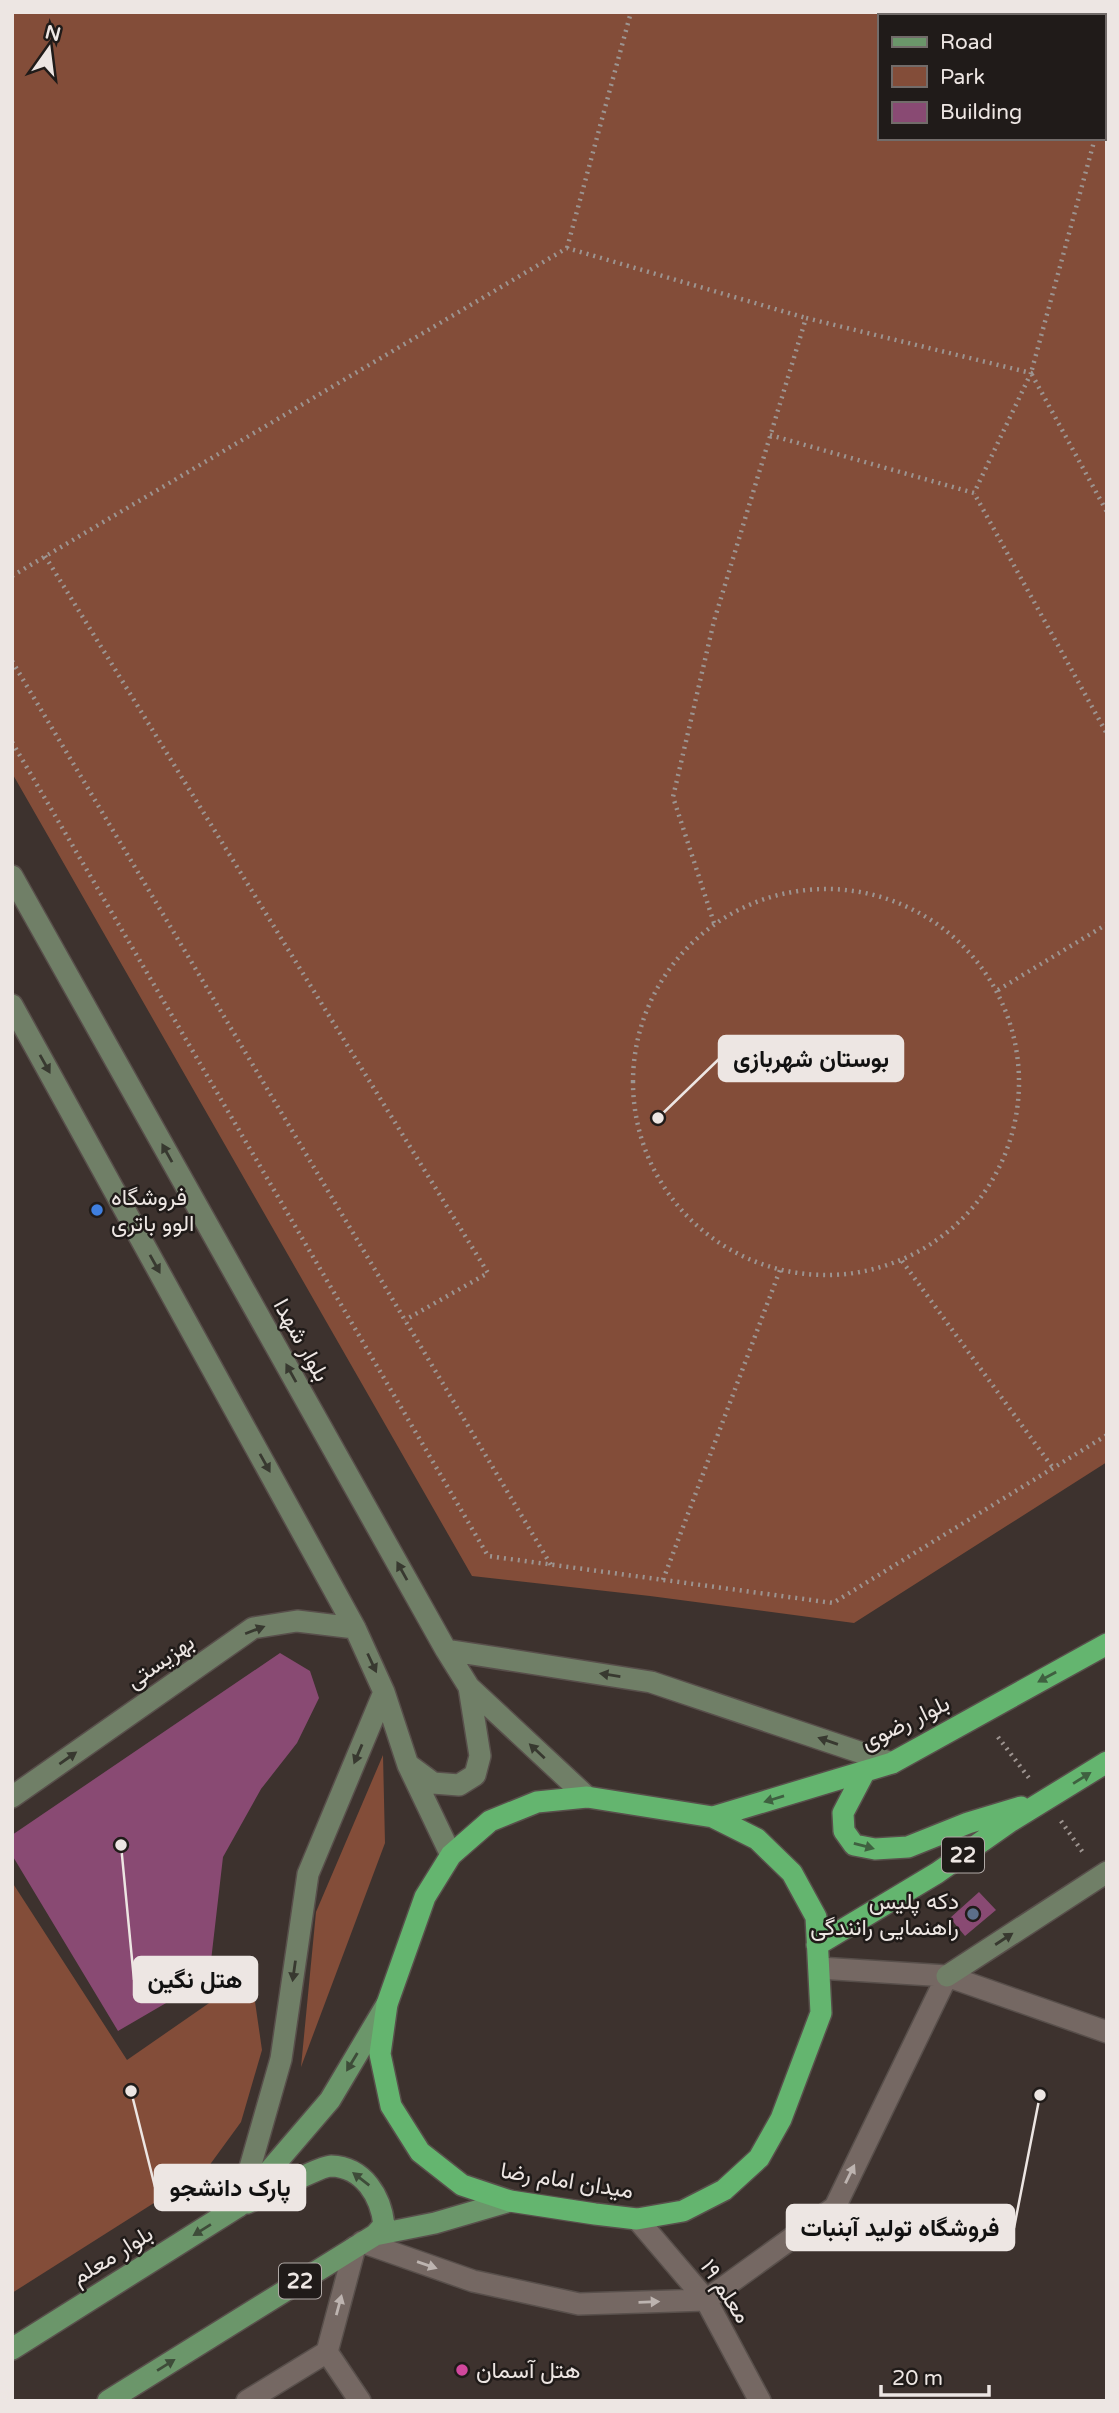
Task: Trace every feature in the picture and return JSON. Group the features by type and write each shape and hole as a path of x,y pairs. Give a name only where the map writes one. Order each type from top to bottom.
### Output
{"highway":[{"name":"بلوار رضوی","path":"713,1817 892,1763 1107,1644"},
{"name":"22","path":"817,1945 937,1874 1011,1821 1107,1762"},
{"path":"865,1771 843,1813 844,1831 854,1845 875,1849 908,1847 968,1823 1046,1800"},
{"name":"میدان امام رضا","path":"587,1797 713,1817 757,1839 792,1873 816,1917 821,2013 781,2119 759,2158 724,2190 682,2211 636,2219 510,2202 462,2185 420,2152 391,2106 380,2054 387,2004 425,1897 451,1855 490,1821 537,1802 587,1797"}],"main road":[{"name":"بلوار شهدا","path":"12,876 469,1687 587,1797"},
{"path":"12,1004 355,1628 384,1692 408,1765 451,1855"},
{"name":"بهزیستی","path":"12,1797 253,1628 297,1621 355,1628"},
{"path":"446,1650 651,1682 892,1763"},
{"path":"408,1765 433,1783 459,1785 475,1775 480,1756 469,1687"},
{"path":"239,2206 281,2059 308,1874 384,1692"},
{"path":"947,1976 1107,1872"},
{"name":"بلوار معلم","path":"12,2348 239,2206 330,2100 387,2004"},
{"path":"239,2206 329,2166 338,2168 362,2178 374,2191 382,2207 384,2225 364,2242"},
{"name":"22","path":"108,2401 364,2242 510,2202"}],"street":[{"path":"819,1968 947,1976 1107,2032"},
{"path":"247,2401 327,2352 364,2242 473,2281 579,2304 706,2300 835,2207 947,1976"},
{"name":"معلم ۱۹","path":"636,2219 706,2300 760,2401"},
{"path":"327,2352 360,2401"}],"path":[{"path":"12,576 567,248 631,12"},
{"path":"974,493 1031,373 1094,140"},
{"path":"567,248 806,318 1031,373 1107,512"},
{"path":"714,923 673,797 714,621 806,318"},
{"path":"770,435 974,493 1107,734"},
{"path":"46,556 488,1273 405,1320"},
{"path":"12,662 551,1565"},
{"path":"12,742 488,1556 833,1603 1107,1434"},
{"path":"838,888 902,903 957,938 998,990 1018,1051 1018,1116 1014,1128 996,1176 956,1226 902,1261 842,1275 780,1270 722,1245 674,1203 643,1148 631,1086 640,1024 668,968 714,923 773,895 838,888"},
{"path":"998,990 1107,924"},
{"path":"902,1261 1053,1468"},
{"path":"663,1580 780,1270"}],"green space":[{"path":"12,12 1107,12 1107,1462 854,1623 472,1576 12,773"},
{"path":"383,1755 385,1843 301,2067 316,1912"},
{"path":"12,1882 127,2060 251,1974 262,2050 241,2122 206,2170 12,2293"}],"building":[{"path":"280,1653 310,1671 319,1698 297,1743 261,1789 223,1857 209,1978 118,2031 12,1855 12,1835"},
{"name":"دکه پلیس راهنمایی رانندگی","path":"979,1892 996,1910 965,1936 950,1918"}],"place":[{"name":"بوستان شهربازی","path":"658,1118"},
{"name":"فروشگاه الوو باتری","path":"97,1210"},
{"name":"هتل نگین","path":"121,1845"},
{"name":"دکه پلیس راهنمایی رانندگی","path":"973,1914"},
{"name":"پارک دانشجو","path":"131,2091"},
{"name":"فروشگاه تولید آبنبات","path":"1040,2095"},
{"name":"هتل آسمان","path":"462,2370"}]}
